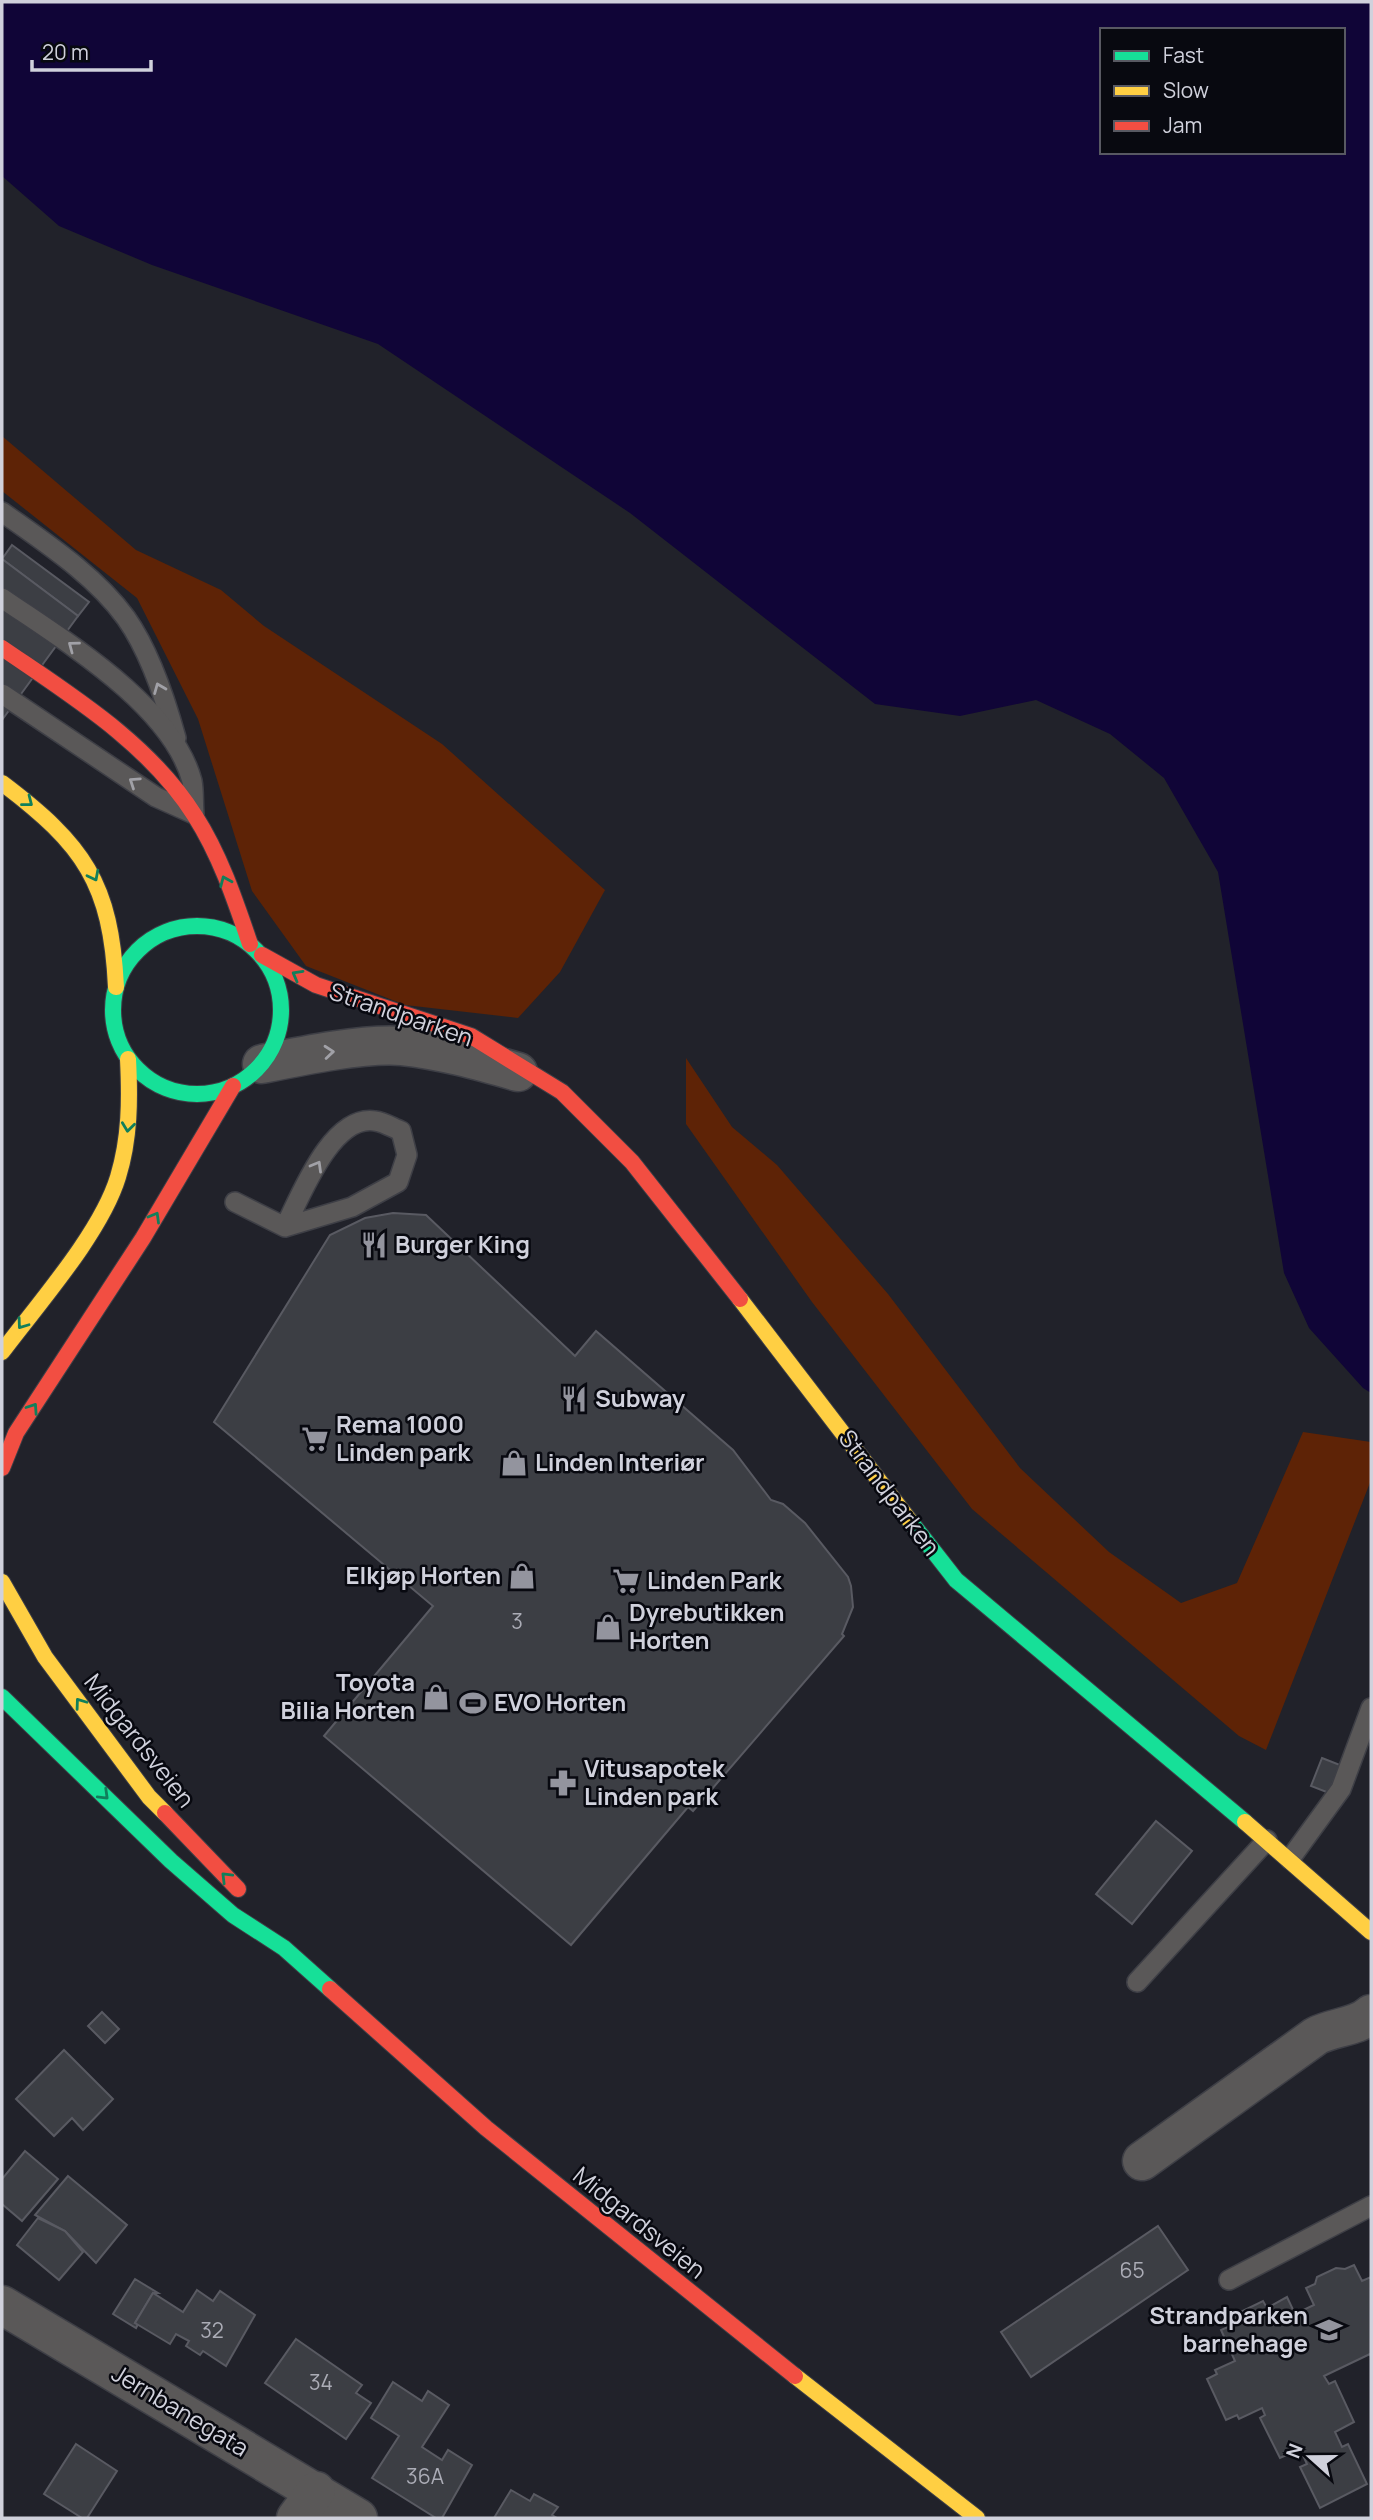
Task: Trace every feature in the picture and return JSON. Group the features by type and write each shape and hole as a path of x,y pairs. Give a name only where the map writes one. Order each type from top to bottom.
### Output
{"main road":[{"path":"2,648 113,729 156,766 194,814 256,950 273,972 282,1009 276,1039 248,1075 16,1433 2,1468"},
{"path":"2,783 52,823 82,855 96,878 116,947 116,986 112,1010 115,1031 128,1059 149,1080 168,1090 189,1094 209,1094 248,1075"},
{"path":"116,986 136,952 167,931 187,926 214,927 256,950"},
{"name":"Strandparken","path":"256,950 316,985 471,1036 562,1092 589,1116 647,1180 956,1580 1290,1859 1371,1931"},
{"path":"2,1352 103,1215 118,1178 126,1144 130,1110 128,1059"},
{"name":"Midgardsveien","path":"2,1581 45,1657 149,1797 250,1901"},
{"name":"Midgardsveien","path":"2,1697 171,1861 233,1915 284,1948 486,2128 626,2244 977,2518"},
{"name":"Midgardsveien","path":"269,1920 284,1948"}],"street":[{"name":"Strandparken","path":"248,1075 310,1054 400,1046 469,1058 538,1079"},
{"path":"1142,2161 1316,2036 1331,2028 1364,2021 1371,2014"},
{"name":"Jernbanegata","path":"2,2305 306,2505 358,2518"}],"lane":[{"path":"2,512 84,576 126,618 159,686 192,782 194,814 156,797 2,694"},
{"path":"2,518 23,528"},
{"path":"2,598 69,642 114,678 157,720 180,753"},
{"path":"235,1202 285,1227 352,1207 398,1182 407,1156 401,1131 375,1121 351,1124 334,1140 317,1166 285,1227"},
{"path":"1290,1859 1341,1789 1371,1708"},
{"path":"1137,1982 1267,1840"},
{"path":"1229,2280 1371,2206"}],"shaded area":[{"path":"2,2 1371,2 1371,1393 1363,1388 1309,1328 1284,1273 1218,872 1164,778 1110,734 1036,700 960,716 875,704 630,513 378,344 152,265 59,226 2,176"},
{"path":"2,436 136,550 221,590 264,626 442,744 605,890 560,972 518,1018 405,1005 306,966 252,891 198,719 137,598 2,491"},
{"path":"686,1058 732,1127 777,1165 888,1294 1020,1468 1109,1552 1181,1603 1237,1583 1303,1432 1371,1442 1371,1480 1266,1750 1239,1736 972,1509 812,1302 686,1124"}],"building":[{"path":"12,545 89,602 78,616 2,559"},
{"path":"2,559 78,616 2,720"},
{"name":"Linden Park","path":"393,1213 426,1215 575,1356 596,1331 733,1450 771,1500 783,1504 805,1523 848,1577 851,1586 853,1607 842,1634 844,1636 693,1811 688,1807 571,1945 324,1736 433,1606 214,1422 330,1235 365,1218"},
{"path":"1322,1758 1340,1765 1329,1793 1311,1786"},
{"path":"1156,1821 1192,1851 1132,1924 1096,1894"},
{"path":"102,2012 119,2029 105,2043 88,2026"},
{"path":"64,2050 113,2099 83,2130 72,2118 54,2136 16,2099"},
{"path":"25,2151 58,2179 22,2221 2,2204 2,2179"},
{"path":"68,2176 127,2225 96,2263 65,2231 35,2215"},
{"path":"38,2218 65,2231 83,2252 59,2280 17,2245"},
{"path":"1158,2226 1188,2270 1031,2377 1001,2332"},
{"path":"1354,2265 1362,2281 1371,2277 1371,2357 1370,2354 1324,2376 1329,2384 1335,2381 1354,2422 1335,2432 1342,2447 1348,2444 1367,2484 1320,2508 1300,2467 1307,2464 1300,2449 1280,2458 1260,2418 1265,2415 1262,2408 1239,2419 1237,2415 1226,2420 1207,2379 1217,2374 1215,2370 1235,2361 1221,2330 1228,2327 1224,2320 1263,2301 1267,2308 1287,2297 1295,2314 1314,2305 1306,2288 1315,2284 1317,2277 1336,2268 1345,2269"},
{"path":"135,2279 158,2293 153,2293 135,2323 138,2324 136,2328 113,2314"},
{"path":"197,2290 213,2301 220,2291 255,2315 226,2366 203,2351 200,2355 186,2346 189,2341 176,2334 170,2344 135,2323 153,2293 183,2312"},
{"path":"296,2339 362,2385 356,2393 371,2403 346,2439 265,2383"},
{"path":"393,2382 422,2401 428,2391 449,2405 422,2447 442,2460 448,2450 472,2465 442,2518 436,2518 372,2478 399,2436 371,2418"},
{"path":"76,2444 117,2471 87,2518 82,2518 44,2494"},
{"path":"511,2490 530,2501 534,2494 558,2507 552,2515 557,2518 494,2518"}],"traffic: fast":[{"path":"197,926 229,932 257,950 275,978 281,1010 275,1042 257,1070 229,1088 197,1094 165,1088 137,1070 119,1042 113,1010 119,978 137,950 165,932 197,926"},
{"path":"910,1521 956,1580 1245,1822"},
{"path":"2,1697 171,1861 233,1915 284,1948 330,1989"}],"traffic: slow":[{"path":"2,783 54,826 88,869 108,920 116,987"},
{"path":"2,1352 67,1268 110,1199 122,1162 127,1133 128,1059"},
{"path":"740,1299 910,1521"},
{"path":"2,1582 45,1657 149,1797 165,1813"},
{"path":"1245,1822 1371,1932"},
{"path":"795,2376 977,2518"}],"traffic: jam":[{"path":"2,648 108,723 132,743 176,790 212,846 233,894 250,944"},
{"path":"262,955 316,985 471,1036 562,1092 632,1162 740,1299"},
{"path":"2,1468 16,1433 143,1238 233,1086"},
{"path":"165,1813 238,1889"},
{"path":"330,1989 486,2128 795,2376"}],"place":[{"name":"Burger King","path":"374,1245"},
{"name":"Subway","path":"574,1399"},
{"name":"Rema 1000 Linden park","path":"315,1439"},
{"name":"Linden Interiør","path":"514,1463"},
{"name":"Elkjøp Horten","path":"522,1576"},
{"name":"Linden Park","path":"626,1581"},
{"name":"Dyrebutikken Horten","path":"608,1627"},
{"name":"Toyota Bilia Horten","path":"436,1697"},
{"name":"EVO Horten","path":"473,1703"},
{"name":"Vitusapotek Linden park","path":"563,1783"},
{"name":"Strandparken barnehage","path":"1329,2330"}]}
